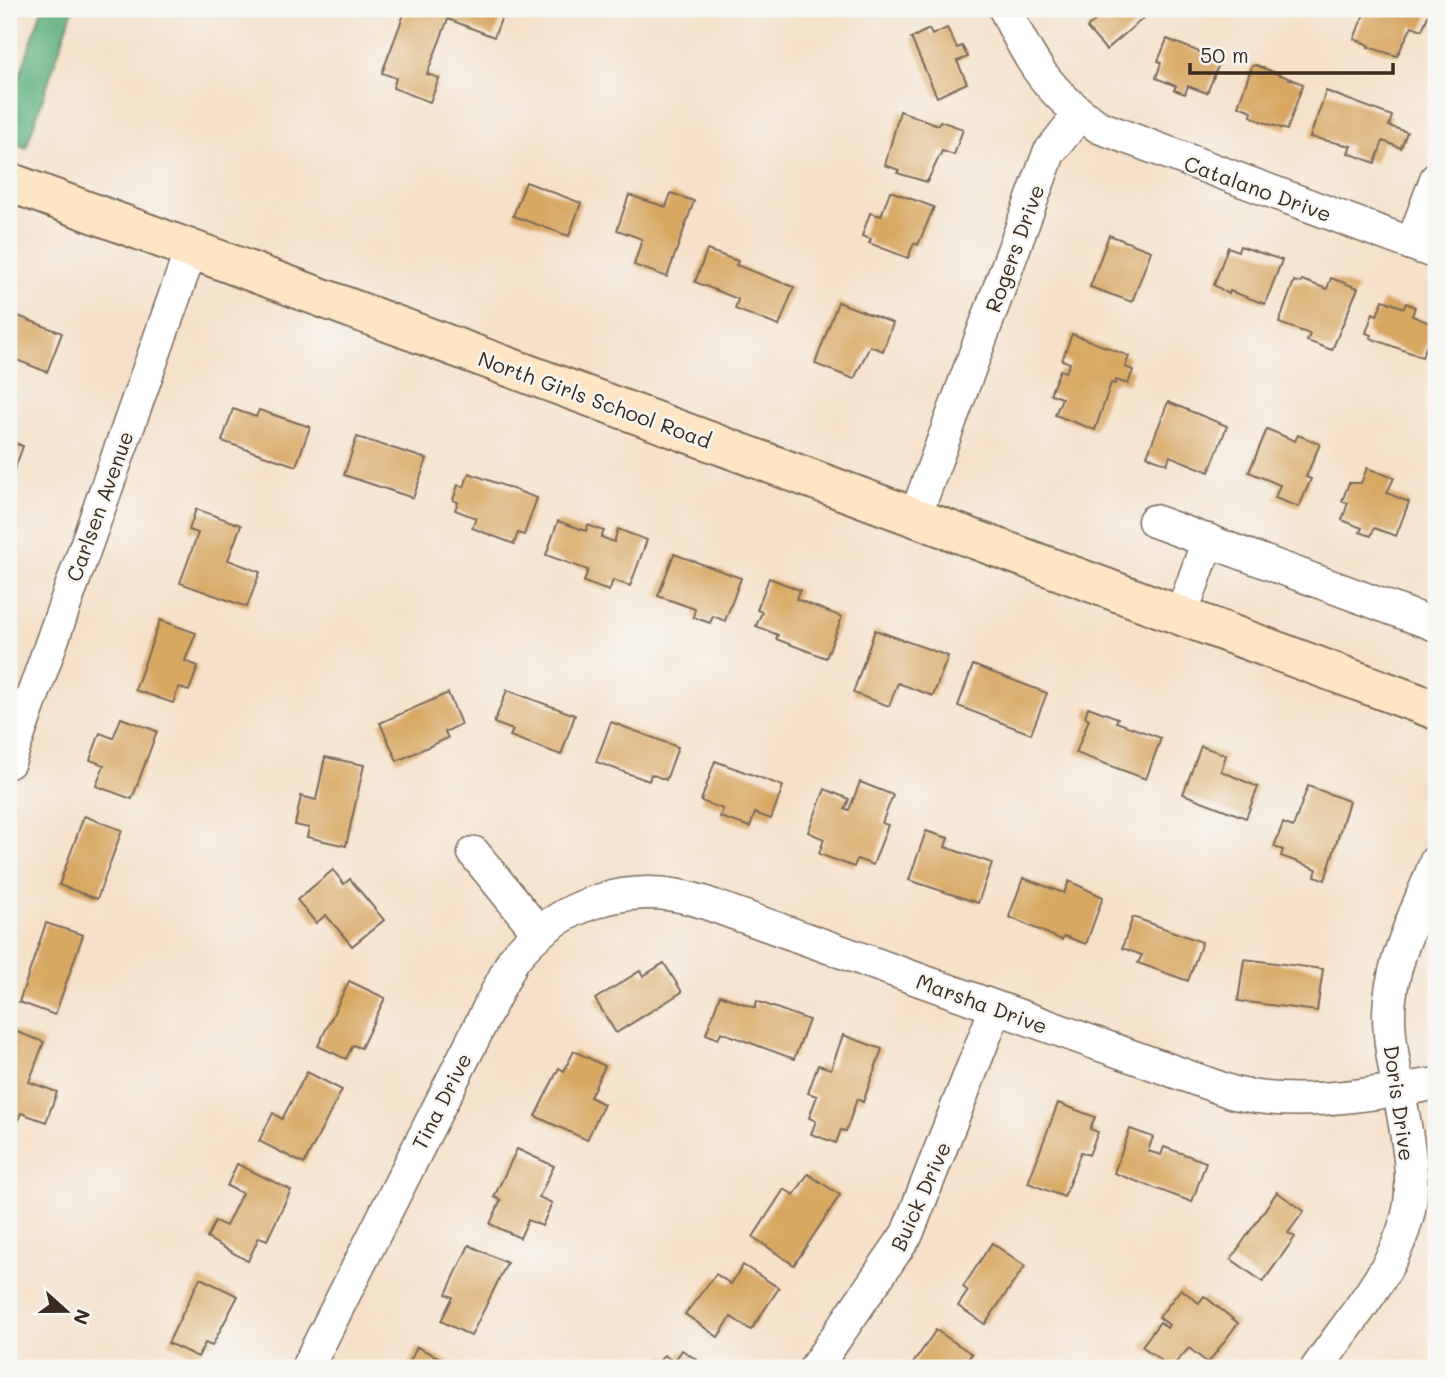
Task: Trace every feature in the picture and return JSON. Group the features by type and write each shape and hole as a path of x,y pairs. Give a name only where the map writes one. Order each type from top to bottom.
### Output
{"main road":[{"name":"North Girls School Road","path":"9,182 1436,710"}],"street":[{"path":"1005,9 1032,64 1058,97 1083,117"},
{"name":"Catalano Drive","path":"1083,117 1123,138 1424,248"},
{"name":"Rogers Drive","path":"915,517 1049,153 1071,125 1083,117"},
{"path":"1424,248 1436,179"},
{"name":"Carlsen Avenue","path":"9,762 191,250"},
{"path":"1154,521 1436,625"},
{"path":"1181,616 1208,540"},
{"path":"474,853 539,933"},
{"name":"Doris Drive","path":"1317,1368 1395,1253 1407,1220 1410,1174 1390,1041 1391,988 1436,861"},
{"name":"Marsha Drive","path":"539,933 570,912 610,896 647,892 675,895 703,902 1210,1086 1258,1098 1307,1101 1436,1084"},
{"name":"Tina Drive","path":"307,1368 501,981 518,954 539,933"},
{"name":"Buick Drive","path":"816,1368 907,1234 996,1008"}],"green space":[{"path":"42,9 73,9 26,148 9,141 9,109"}],"building":[{"path":"406,9 505,9 494,37 448,19 427,74 439,78 430,102 393,88 396,78 382,73"},
{"path":"1092,9 1154,9 1106,50 1087,28 1099,17"},
{"path":"1366,9 1431,9 1422,30 1412,26 1397,56 1368,47 1369,45 1354,39"},
{"path":"947,28 957,48 962,46 968,57 957,61 967,83 937,97 911,38 929,29 932,35"},
{"path":"1167,39 1212,57 1211,61 1219,64 1207,93 1188,86 1185,94 1174,90 1176,86 1156,78 1161,63 1158,61"},
{"path":"1256,65 1303,84 1287,130 1260,121 1251,116 1252,111 1238,106 1252,66"},
{"path":"1326,91 1392,116 1389,126 1407,132 1401,148 1383,141 1375,163 1348,153 1351,146 1310,137"},
{"path":"900,111 938,125 940,121 963,129 954,155 942,151 927,182 897,173 899,170 885,165"},
{"path":"526,182 581,203 569,236 513,216"},
{"path":"890,191 934,207 918,245 914,243 908,258 869,243 871,239 862,236 870,213 881,216"},
{"path":"671,193 694,201 667,277 634,265 642,239 617,230 629,195 666,207"},
{"path":"1109,235 1151,251 1132,302 1090,287"},
{"path":"1240,246 1282,260 1265,304 1230,291 1229,294 1214,285 1228,247 1238,251"},
{"path":"707,250 738,261 736,265 794,287 779,326 735,309 738,299 695,282"},
{"path":"1331,278 1358,288 1332,350 1307,341 1310,334 1279,323 1294,281 1300,283 1302,280 1327,289"},
{"path":"1383,300 1404,308 1406,303 1415,307 1412,316 1435,325 1422,357 1370,338 1371,335 1366,333 1373,313 1377,315"},
{"path":"838,302 893,323 883,351 870,346 854,379 815,364"},
{"path":"13,314 62,333 47,372 9,357 9,321"},
{"path":"1072,334 1129,356 1125,367 1133,370 1128,384 1116,380 1115,384 1111,383 1095,430 1055,415 1062,398 1050,394 1060,370 1066,372 1070,363 1062,360"},
{"path":"1168,402 1227,426 1209,472 1170,456 1167,464 1147,456"},
{"path":"233,409 256,417 259,410 310,427 296,466 222,441"},
{"path":"1267,429 1295,441 1298,435 1320,444 1306,477 1311,479 1299,507 1275,498 1280,485 1249,472"},
{"path":"357,437 427,459 413,498 344,475"},
{"path":"9,441 23,446 9,485"},
{"path":"1367,468 1394,478 1387,493 1409,502 1396,536 1374,528 1371,536 1360,532 1362,528 1342,520 1348,503 1342,501 1349,483 1361,483"},
{"path":"469,473 537,498 524,535 518,533 514,544 472,528 476,518 455,510 458,502 453,500 458,485 464,487"},
{"path":"196,509 241,525 228,560 260,572 247,607 180,583 198,533 189,530"},
{"path":"558,521 586,531 588,525 604,531 601,537 614,542 618,529 647,540 630,586 613,580 609,591 584,582 588,570 546,555"},
{"path":"674,554 741,578 725,621 713,616 710,623 693,617 695,609 658,596"},
{"path":"769,578 800,590 796,599 842,617 826,658 776,639 778,635 756,626 762,612 757,610"},
{"path":"160,620 196,633 185,661 198,666 189,691 179,687 173,703 135,690"},
{"path":"875,630 948,656 933,696 898,683 889,706 853,693"},
{"path":"973,665 1047,693 1031,734 958,706"},
{"path":"507,690 575,715 561,755 510,736 513,730 494,723"},
{"path":"448,693 461,724 445,732 448,738 397,761 380,723"},
{"path":"1088,707 1118,718 1116,722 1161,738 1146,779 1076,753 1089,719 1085,717"},
{"path":"121,718 157,731 132,799 96,786 104,765 90,760 100,733 113,738"},
{"path":"611,722 678,747 666,780 651,774 649,781 596,762"},
{"path":"1201,746 1226,755 1221,771 1258,787 1246,818 1183,794"},
{"path":"325,757 364,765 346,846 307,837 309,828 295,825 301,796 316,800"},
{"path":"715,761 783,786 771,819 755,813 750,827 720,817 723,809 701,801"},
{"path":"860,782 893,795 882,823 888,825 873,865 857,859 854,867 819,854 824,839 808,832 825,789 849,799 845,809 849,810"},
{"path":"1308,786 1349,801 1325,880 1315,876 1317,869 1281,856 1283,850 1274,847 1283,823 1293,827"},
{"path":"84,816 122,830 97,899 59,885"},
{"path":"926,831 948,838 945,847 992,863 978,903 909,880"},
{"path":"333,870 344,884 350,879 384,920 352,946 326,915 316,923 297,900"},
{"path":"1023,878 1064,893 1069,881 1103,897 1086,944 1064,936 1062,940 1009,917"},
{"path":"1133,917 1202,942 1188,981 1138,963 1142,955 1122,948"},
{"path":"46,923 83,935 55,1015 19,1002"},
{"path":"1244,959 1323,969 1317,1011 1238,1001"},
{"path":"664,963 682,992 616,1033 595,999 640,971 643,976"},
{"path":"349,981 385,998 361,1048 353,1045 346,1059 318,1046"},
{"path":"720,995 755,1008 757,1001 809,1020 794,1059 721,1032 718,1039 706,1034"},
{"path":"9,1029 44,1042 29,1082 57,1092 46,1122 21,1113 18,1120 9,1116"},
{"path":"843,1035 882,1049 863,1102 857,1099 846,1131 841,1130 836,1143 811,1134 816,1121 809,1118 817,1096 808,1093 818,1065 831,1069"},
{"path":"574,1051 605,1066 590,1097 604,1104 587,1140 535,1116 559,1068 564,1071"},
{"path":"307,1072 342,1090 304,1164 259,1141 273,1113 282,1119"},
{"path":"1058,1103 1095,1117 1090,1129 1098,1132 1089,1155 1081,1152 1064,1197 1028,1183"},
{"path":"1130,1129 1153,1137 1148,1151 1161,1155 1164,1147 1206,1162 1192,1202 1114,1173"},
{"path":"517,1149 554,1166 539,1197 552,1203 542,1226 528,1220 520,1238 490,1224 501,1200 494,1197"},
{"path":"9,1154 17,1157 9,1179"},
{"path":"237,1164 291,1190 267,1240 259,1237 248,1261 207,1238 215,1221 226,1226 242,1193 227,1186"},
{"path":"808,1174 840,1195 794,1265 753,1237 784,1189 794,1195"},
{"path":"1277,1192 1304,1211 1288,1233 1295,1237 1263,1282 1231,1259"},
{"path":"992,1243 1025,1266 985,1324 958,1306 968,1291 963,1287"},
{"path":"469,1245 507,1263 471,1336 441,1321 453,1297 446,1294"},
{"path":"743,1265 779,1288 751,1330 731,1317 718,1337 685,1314 716,1274 731,1284"},
{"path":"200,1278 238,1296 212,1346 205,1343 198,1357 168,1343"},
{"path":"1181,1289 1199,1303 1204,1296 1238,1323 1208,1363 1189,1348 1171,1368 1142,1346 1160,1322 1167,1328 1169,1325 1159,1317"},
{"path":"936,1330 972,1354 967,1361 978,1368 910,1368"},
{"path":"417,1347 455,1365 454,1368 407,1368"},
{"path":"682,1350 709,1368 654,1368 664,1355 674,1362"}]}
